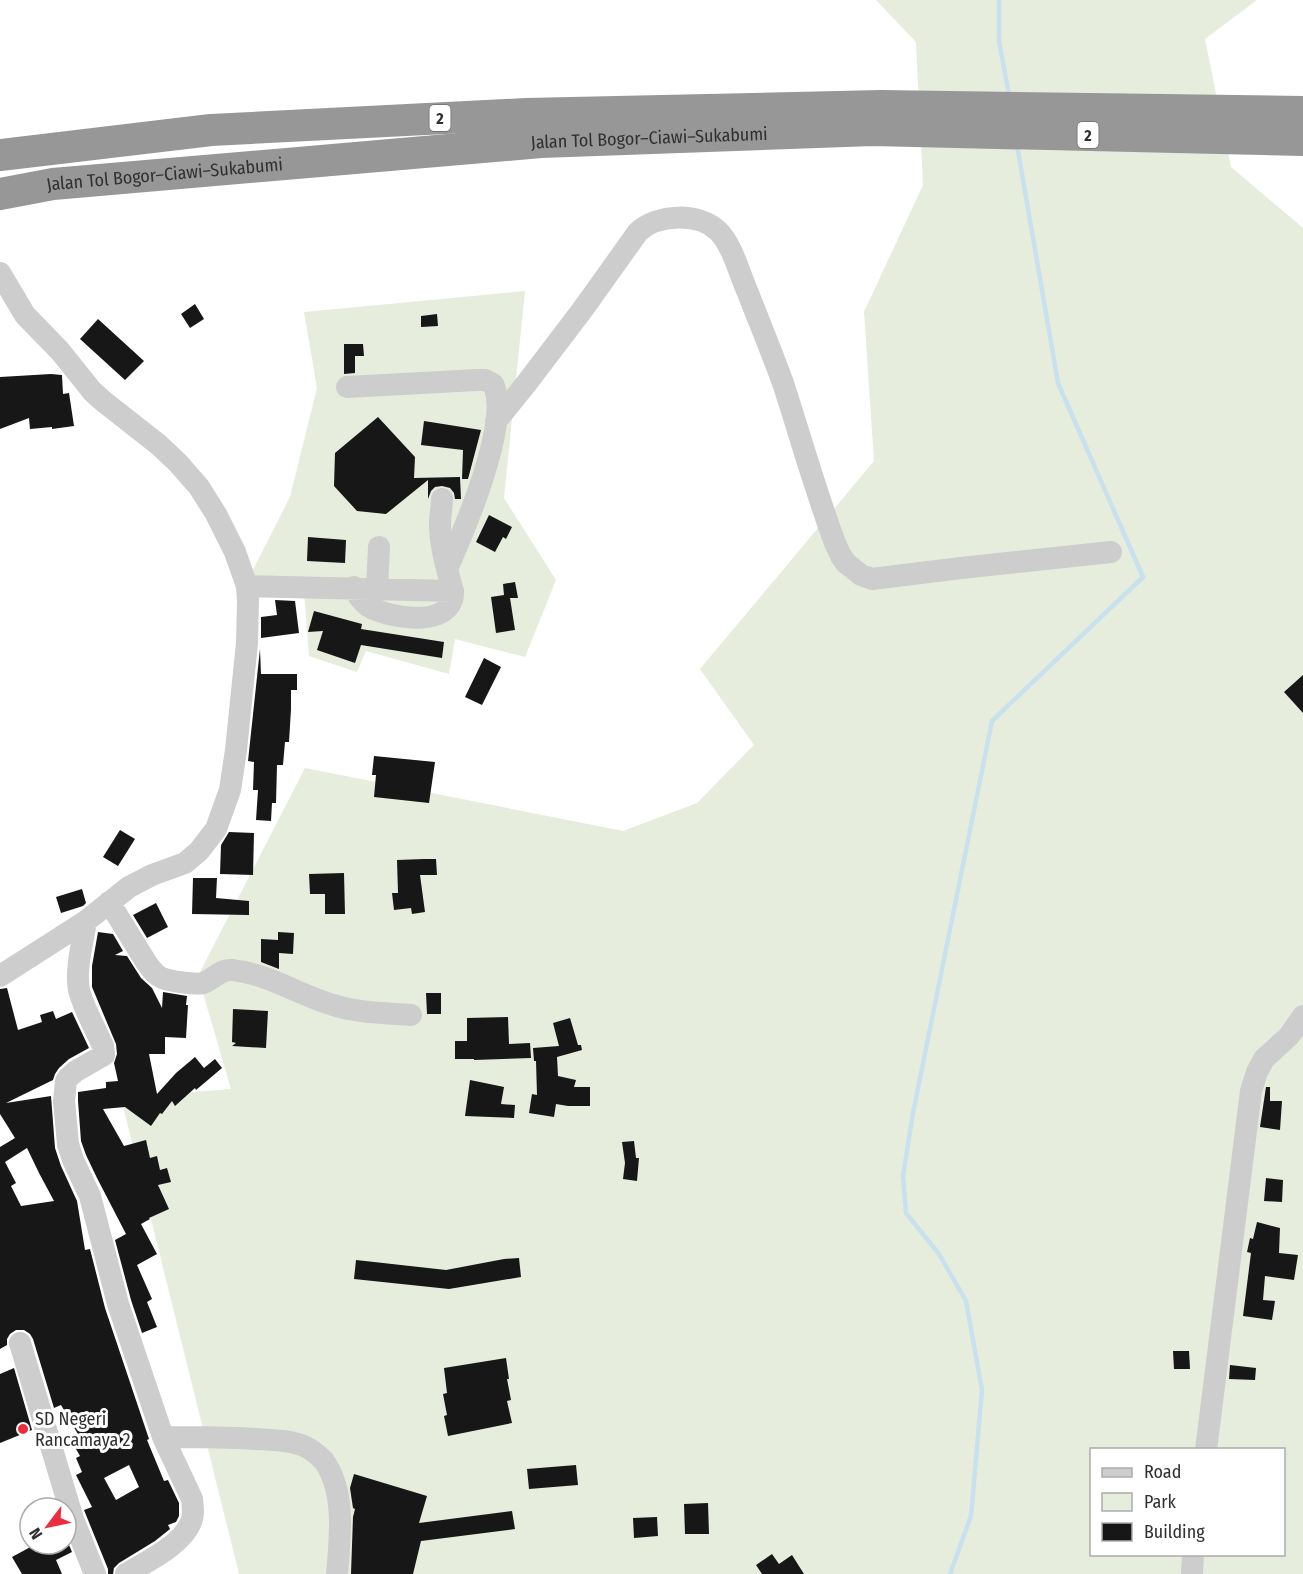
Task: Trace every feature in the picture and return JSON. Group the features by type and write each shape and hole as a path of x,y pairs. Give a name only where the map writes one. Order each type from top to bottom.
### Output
{"highway":[{"name":"Jalan Tol Bogor–Ciawi–Sukabumi","path":"0,155 211,130 526,114 877,118 1303,112"},
{"name":"Jalan Tol Bogor–Ciawi–Sukabumi","path":"0,194 53,184 541,142 877,118 1303,140"}],"street":[{"path":"496,421 584,309 638,232 651,223 665,218 697,221 714,227 730,249 773,357 833,537 841,556 855,571 866,578 882,579 1111,552"},
{"path":"0,976 86,921 129,887 152,875 185,863 199,851 216,829 230,790 239,728 247,643 247,586 228,538 199,487 159,445 92,391 60,351 25,315 2,278"},
{"path":"347,387 485,380 495,388 496,421 490,453 479,491 447,569"},
{"path":"247,586 453,591 440,524 442,499"},
{"path":"366,588 379,548"},
{"path":"109,902 146,962 164,979 202,983 220,971 234,970 274,981 334,1006 361,1011 411,1015"},
{"path":"86,921 79,964 80,994 103,1047 104,1055 76,1071 66,1081 64,1101 70,1152 90,1196 118,1304 163,1437 192,1499 193,1510 192,1521 188,1529 170,1547 126,1574"},
{"path":"1206,1448 1251,1090 1264,1059 1289,1036 1303,1016"},
{"path":"20,1343 73,1519 95,1574"},
{"path":"163,1437 232,1437 274,1440 306,1447 318,1455 332,1476 339,1503 340,1532 337,1574"},
{"path":"1192,1574 1193,1556"}],"green space":[{"path":"876,0 1257,0 1205,39 1231,167 1303,228 1303,1574 239,1574 121,1098 231,1089 198,976 305,768 623,831 697,803 754,745 700,669 874,461 864,312 923,185 916,42"},
{"path":"525,291 504,498 556,580 525,657 455,639 449,674 366,651 357,672 309,656 304,592 259,589 253,570 290,497 317,388 304,312"}],"building":[{"path":"195,304 204,319 190,328 181,314"},
{"path":"437,314 438,326 421,327 421,316"},
{"path":"98,319 144,361 125,380 80,339"},
{"path":"344,344 363,344 364,356 355,356 355,373 344,374"},
{"path":"62,375 63,394 69,393 74,426 30,429 29,418 0,429 0,377"},
{"path":"378,417 415,457 414,478 460,477 461,499 455,499 450,488 442,486 435,487 428,499 428,480 386,514 357,511 334,486 335,453"},
{"path":"424,421 481,430 468,479 462,479 463,450 421,445"},
{"path":"489,515 512,527 506,539 503,537 495,552 476,542"},
{"path":"308,537 346,540 345,563 307,561"},
{"path":"515,582 518,598 510,598 515,630 496,633 491,597 504,595 503,584"},
{"path":"275,600 295,601 299,633 261,638 261,617 277,615"},
{"path":"314,611 362,624 361,629 444,642 442,658 361,645 355,663 317,650 323,631 308,632"},
{"path":"260,649 261,674 297,674 297,690 291,690 289,742 285,742 283,765 277,765 276,803 272,803 271,821 256,820 258,790 253,790 254,762 248,761"},
{"path":"484,658 501,667 482,705 465,697"},
{"path":"1303,675 1303,713 1284,692"},
{"path":"374,756 435,762 429,803 374,797 376,775 372,775"},
{"path":"120,830 135,839 118,866 103,857"},
{"path":"229,832 254,833 253,875 220,874 221,845"},
{"path":"436,859 437,875 420,875 425,912 412,914 411,908 394,910 392,893 398,893 397,860"},
{"path":"344,873 345,914 325,914 325,894 310,894 309,874"},
{"path":"193,878 217,878 216,898 249,901 249,915 192,914"},
{"path":"82,889 86,903 61,913 56,897"},
{"path":"156,903 168,927 147,938 133,915"},
{"path":"98,932 113,934 123,951 115,955 127,956 141,978 152,988 162,1008 163,992 187,996 186,1038 165,1037 165,1054 149,1054 157,1094 195,1057 204,1068 215,1059 222,1068 175,1106 172,1101 151,1126 125,1107 103,1109 124,1146 146,1140 150,1158 157,1156 160,1170 167,1168 171,1182 158,1185 169,1209 141,1224 157,1254 137,1265 152,1299 147,1302 157,1327 142,1333 115,1240 126,1234 81,1141 78,1092 106,1088 106,1082 118,1081 114,1063 117,1054 116,1044 92,987 92,966"},
{"path":"278,932 294,933 293,954 279,953 279,969 261,962 261,939 278,940"},
{"path":"7,988 18,1030 42,1022 40,1015 53,1011 56,1019 72,1012 89,1048 69,1059 59,1068 53,1080 6,1103 51,1096 55,1148 77,1201 85,1250 90,1249 105,1308 149,1439 147,1440 164,1481 168,1480 179,1503 179,1516 176,1522 168,1525 170,1529 119,1563 114,1568 113,1574 108,1574 84,1510 92,1507 76,1475 82,1472 76,1458 80,1456 71,1440 79,1436 61,1405 54,1408 33,1339 24,1330 16,1330 7,1339 7,1345 0,1349 0,1147 15,1138 0,1114 0,989","holes":["27,1148 39,1173 54,1201 21,1206 11,1186 16,1183 5,1162","129,1465 139,1487 116,1500 104,1478"]},
{"path":"426,993 441,993 441,1014 427,1014"},
{"path":"233,1009 268,1011 266,1048 232,1046 236,1043 232,1042"},
{"path":"508,1017 509,1044 530,1043 531,1058 455,1059 455,1041 467,1041 467,1018"},
{"path":"570,1018 578,1045 581,1045 582,1050 557,1057 558,1076 576,1080 574,1087 590,1087 590,1106 556,1104 554,1117 529,1113 532,1094 537,1095 536,1061 534,1061 533,1048 559,1046 553,1023"},
{"path":"470,1080 504,1087 501,1104 515,1105 514,1118 465,1116"},
{"path":"1266,1087 1270,1087 1270,1101 1282,1101 1280,1130 1260,1127"},
{"path":"634,1141 636,1158 639,1158 637,1181 623,1179 625,1163 622,1142"},
{"path":"1266,1178 1283,1180 1282,1202 1264,1201"},
{"path":"1257,1222 1280,1228 1279,1253 1298,1255 1294,1280 1265,1276 1263,1300 1275,1301 1272,1320 1243,1316 1251,1253 1247,1252"},
{"path":"519,1258 521,1277 449,1289 354,1279 356,1260 446,1270"},
{"path":"1173,1351 1189,1351 1190,1369 1174,1369"},
{"path":"506,1358 511,1400 507,1401 512,1423 448,1436 444,1416 447,1415 443,1394 447,1393 444,1368"},
{"path":"1230,1365 1256,1368 1255,1380 1229,1379"},
{"path":"14,1368 32,1430 0,1443 0,1374"},
{"path":"576,1465 578,1485 529,1489 527,1469"},
{"path":"354,1474 427,1496 419,1523 512,1511 515,1529 421,1541 413,1574 351,1574 355,1509 350,1488"},
{"path":"708,1503 709,1534 685,1534 684,1504"},
{"path":"657,1517 658,1536 634,1538 633,1518"},
{"path":"18,1554 18,1556 64,1556 56,1560 62,1574 22,1574 12,1557"},
{"path":"772,1554 779,1564 792,1555 804,1574 762,1574 756,1565"}],"waterway":[{"path":"999,0 999,41 1009,95"},
{"path":"950,1574 971,1516 982,1390 966,1301 939,1254 906,1213 903,1176 913,1113 992,721 1143,577 1058,383 1017,145"}],"place":[{"name":"SD Negeri Rancamaya 2","path":"23,1429"}]}
